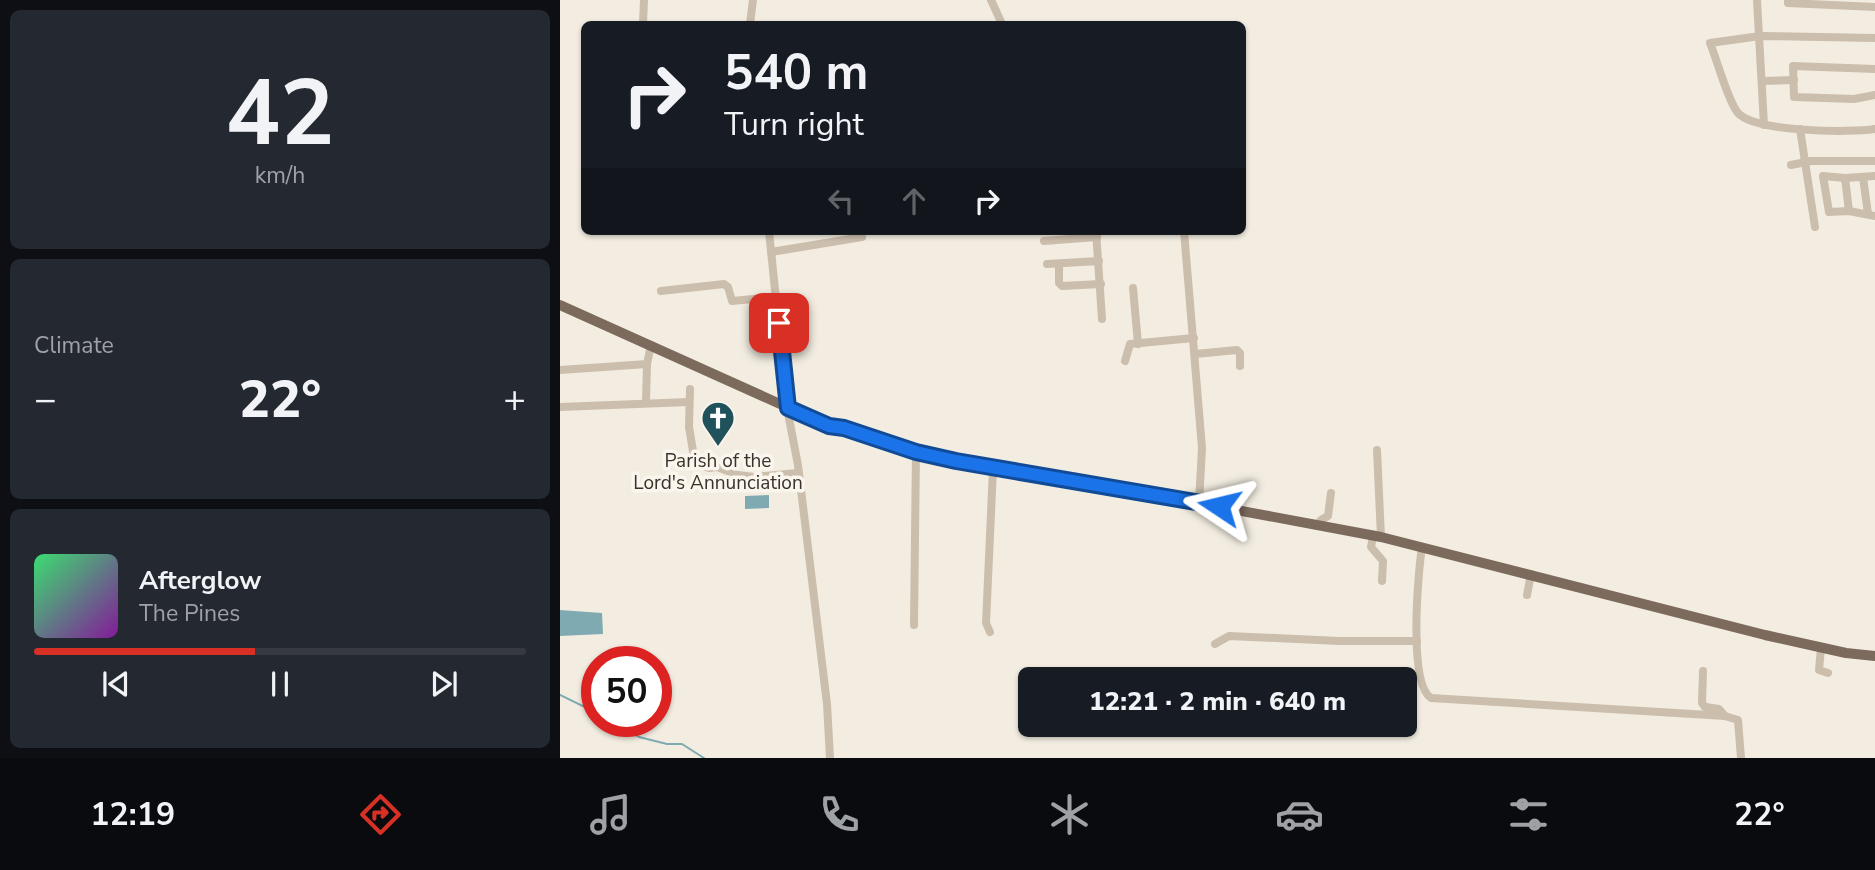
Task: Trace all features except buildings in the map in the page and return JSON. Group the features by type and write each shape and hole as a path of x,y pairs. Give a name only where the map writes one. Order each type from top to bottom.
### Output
{"main road":[{"path":"560,305 829,426 844,428 916,452 993,469 1097,484 1377,537 1821,648 1875,656"}],"street":[{"path":"643,21 644,0"},
{"path":"750,21 753,0"},
{"path":"991,0 1002,21"},
{"path":"1757,0 1764,125"},
{"path":"1788,0 1788,3 1875,7"},
{"path":"1875,38 1760,36 1710,43 1738,113 1743,117 1764,125 1801,129 1875,129"},
{"path":"1875,69 1793,66 1794,97 1854,99 1875,95"},
{"path":"1762,81 1794,80"},
{"path":"1801,129 1815,227"},
{"path":"1791,166 1806,162 1875,161"},
{"path":"1863,177 1871,215 1849,211 1829,212 1823,176 1875,176"},
{"path":"1844,178 1849,211"},
{"path":"769,235 788,408 827,704 831,758"},
{"path":"1044,241 1089,235"},
{"path":"1097,235 1102,319"},
{"path":"1184,235 1202,448 1199,503"},
{"path":"771,252 862,237"},
{"path":"1046,264 1099,261"},
{"path":"1059,264 1059,283 1062,286 1101,284"},
{"path":"661,291 724,284 728,287 732,301 775,297"},
{"path":"1133,288 1138,344"},
{"path":"1125,361 1130,344 1194,338"},
{"path":"646,402 647,364 651,345"},
{"path":"1195,354 1237,351 1240,353 1240,366"},
{"path":"560,370 647,364"},
{"path":"691,389 689,427 695,463 754,477 798,473"},
{"path":"560,407 689,402"},
{"path":"1377,450 1377,537 1371,547 1383,561 1382,581"},
{"path":"914,625 916,452"},
{"path":"990,632 986,623 993,469"},
{"path":"1317,525 1328,516 1331,493"},
{"path":"1422,547 1417,585 1417,641 1421,685 1430,698 1725,716 1738,720 1741,758"},
{"path":"1527,595 1531,575"},
{"path":"1215,644 1229,636 1417,641"},
{"path":"1821,648 1819,670 1828,673"},
{"path":"1703,671 1702,703 1705,707 1719,709 1725,716"}],"water":[{"path":"769,495 769,508 745,509 745,496"},
{"path":"560,610 602,613 603,634 560,636"}],"waterway":[{"path":"560,695 581,705"},
{"path":"639,737 667,744 682,744 704,758"}],"place":[{"name":"Parish of the Lord's Annunciation","path":"718,448"}],"route":[{"path":"779,323 788,408 829,426 844,428 916,452 993,469 1219,506"}]}
